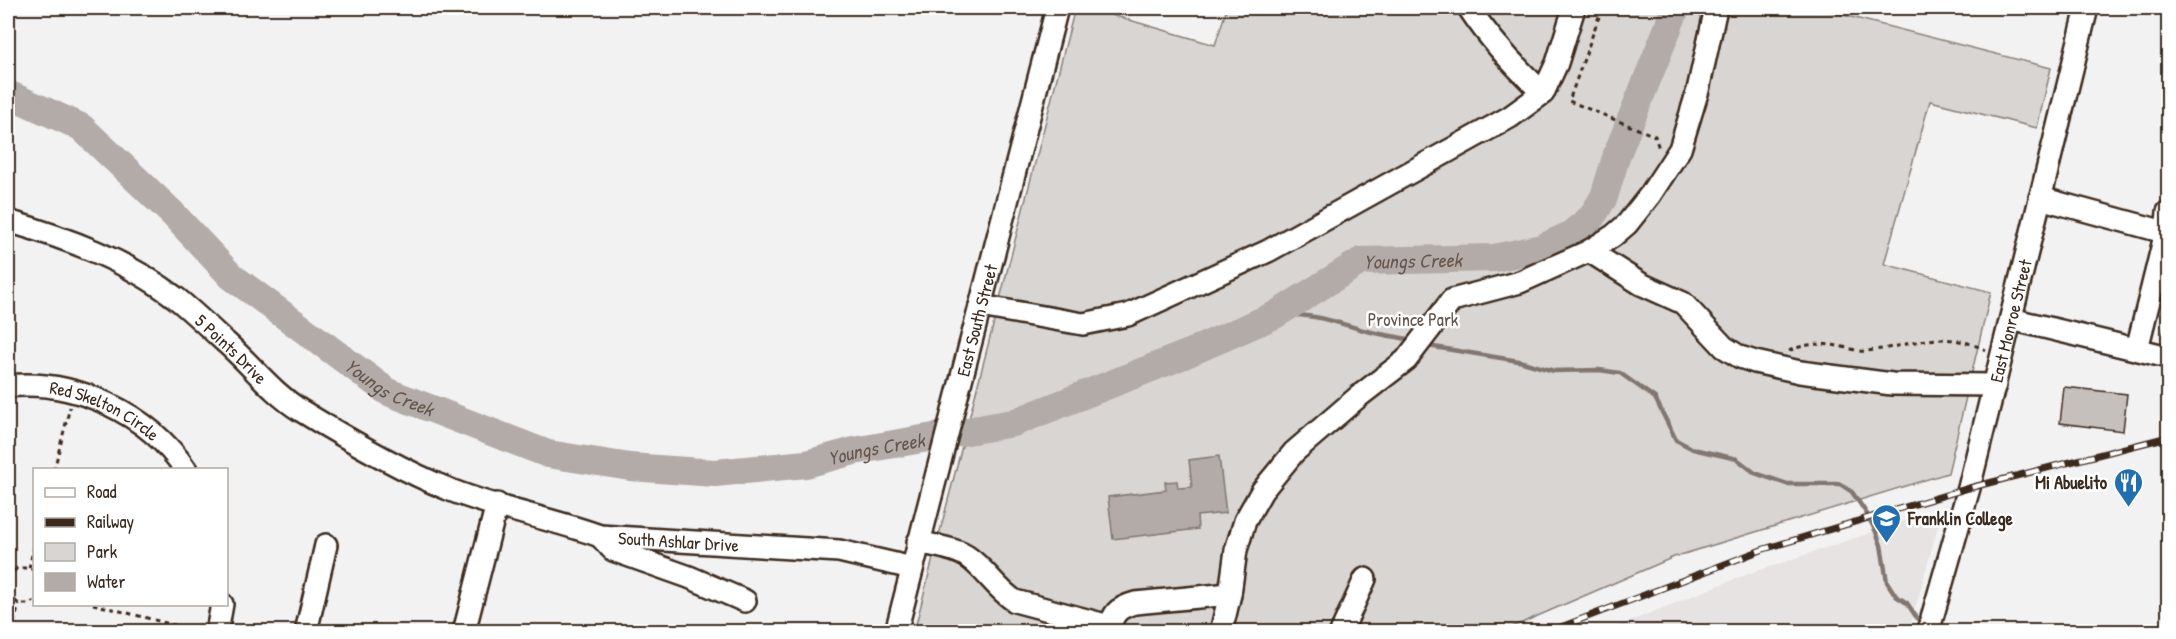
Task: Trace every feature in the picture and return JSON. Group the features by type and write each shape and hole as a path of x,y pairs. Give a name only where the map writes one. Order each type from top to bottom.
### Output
{"street":[{"name":"East South Street","path":"896,632 1057,8"},
{"path":"1469,8 1482,28 1515,68 1543,93"},
{"path":"980,306 1083,324 1128,315 1268,251 1510,117 1543,93 1557,63 1574,8"},
{"path":"1221,632 1240,535 1262,491 1294,452 1358,397 1406,360 1452,300 1520,282 1589,251 1627,224 1650,195 1680,149 1698,90 1716,8"},
{"name":"East Monroe Street","path":"1928,632 1969,488 2087,8"},
{"path":"2040,198 2168,226 2137,349"},
{"name":"5 Points Drive","path":"8,221 53,234 122,264 145,277 175,297 236,351 284,399 371,450 450,490"},
{"path":"1589,251 1641,284 1683,303 1724,347 1740,357 1755,362 1800,372 1892,384 1995,385"},
{"path":"2011,319 2169,357"},
{"name":"Red Skelton Circle","path":"8,386 42,386 74,391 104,402 133,418 159,438 184,468"},
{"name":"South Ashlar Drive","path":"450,490 600,536 839,551 912,568"},
{"path":"464,632 497,504"},
{"path":"600,536 613,550 689,577 745,601"},
{"path":"919,537 963,554 1015,601 1109,629 1115,612 1121,607 1135,603 1230,594"},
{"path":"306,632 326,545"},
{"path":"1341,632 1365,579"}],"path":[{"path":"1602,8 1569,100 1655,136 1659,147 1658,156"},
{"path":"1784,354 1802,345 1823,343 1863,352 1936,338 1950,338 1986,350"},
{"path":"55,468 74,391"},
{"path":"29,568 33,550"},
{"path":"8,578 17,568 33,570"},
{"path":"8,594 19,604 33,602"},
{"path":"12,632 19,604"},
{"path":"101,606 197,631"}],"shaded area":[{"name":"Franklin College","path":"1943,508 1909,631 1605,631 1740,577"}],"green space":[{"name":"Province Park","path":"1075,8 1088,8 1215,45 1227,8 1816,8 2051,68 2037,128 1930,101 1884,264 1991,292 1948,473 1674,557 1503,631 914,632"}],"water":[{"path":"1219,456 1226,513 1197,516 1198,529 1113,539 1108,497 1166,490 1165,482 1177,481 1178,488 1192,487 1189,460"}],"building":[{"path":"2168,312 2168,336 2163,334"},
{"path":"2064,387 2127,394 2123,431 2060,423"}],"waterway":[{"name":"Youngs Creek","path":"8,94 81,127 172,213 231,276 388,392 548,454 630,467 715,473 806,464 854,451 1013,423 1184,355 1275,315 1361,261 1494,258 1542,248 1570,235 1592,217 1604,197 1617,154 1676,8"},
{"path":"1275,315 1312,317 1413,340"},
{"path":"1428,346 1519,361 1554,371 1599,370 1620,373 1655,398 1676,440 1693,449 1737,459 1755,473 1787,484 1840,484 1852,492 1876,532 1881,545 1887,582 1896,596 1907,603 1923,627"}],"railway":[{"path":"1548,632 1764,549 1969,488 2168,437"}],"place":[{"name":"Mi Abuelito","path":"2128,508"},
{"name":"Franklin College","path":"1887,544"}]}
